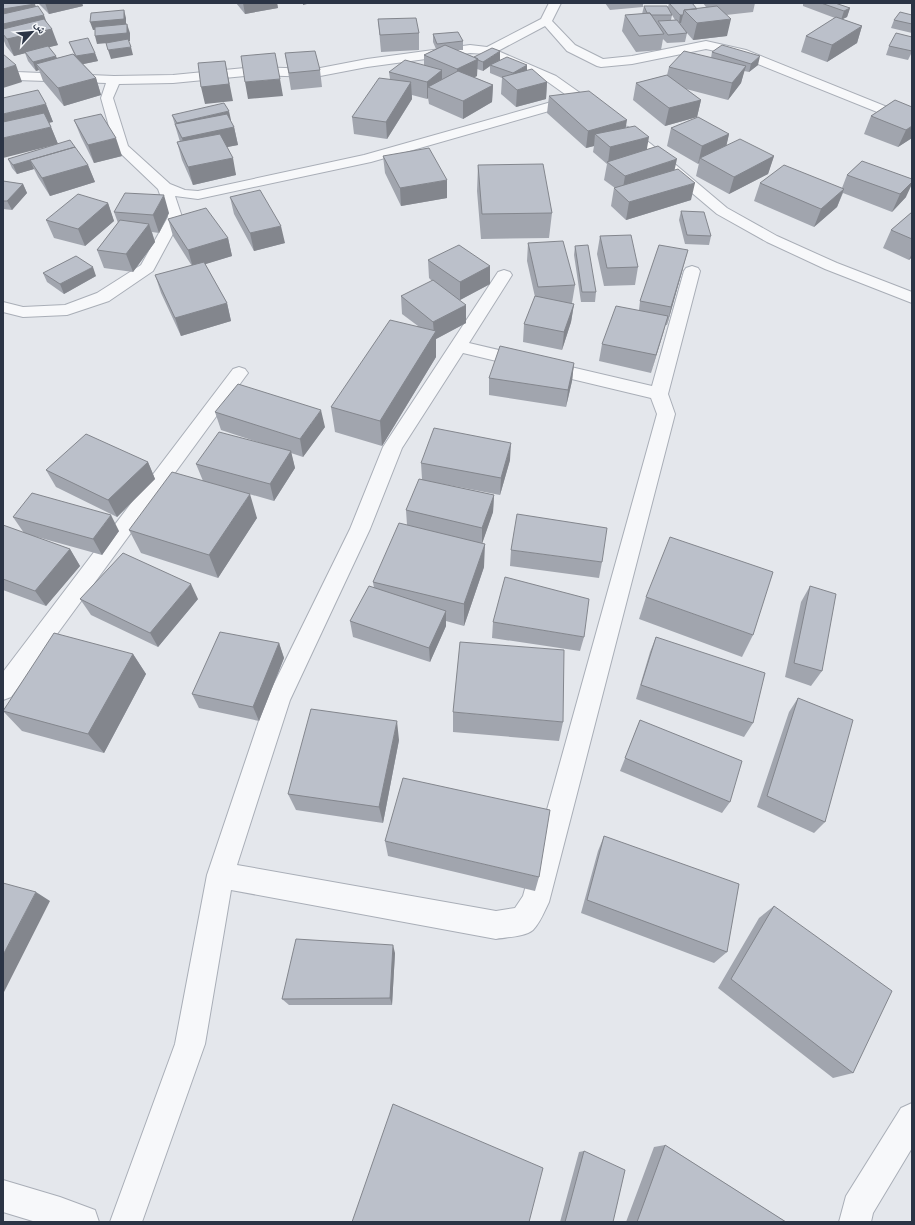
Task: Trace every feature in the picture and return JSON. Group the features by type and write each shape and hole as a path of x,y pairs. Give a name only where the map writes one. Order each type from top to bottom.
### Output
{"street":[{"path":"489,52 546,21 556,3"},
{"path":"546,21 571,48 600,63 632,60 706,45 742,53 912,122"},
{"path":"3,72 16,76 114,80 173,79 255,71 315,73 367,63 470,49 489,52 552,79 646,147 722,211 772,239 818,260 912,298"},
{"path":"114,80 107,98 122,148 165,187 183,194 198,195 366,159 579,98"},
{"path":"3,307 23,312 67,310 103,297 147,268 175,217 165,187"},
{"path":"220,875 496,925 523,920 535,902 666,414 660,394 692,271"},
{"path":"126,1222 190,1044 220,875 278,700 360,529 393,447 504,275"},
{"path":"458,346 660,394"},
{"path":"3,690 239,373"},
{"path":"855,1222 858,1208 912,1120"},
{"path":"3,1196 60,1213 83,1222"}],"building":[{"path":"3,3 35,3 35,4 3,9"},
{"path":"669,3 692,3 697,9 684,10 683,15 680,15"},
{"path":"821,3 835,3 850,8 844,11"},
{"path":"38,6 44,15 3,24 3,14"},
{"path":"644,6 667,6 672,15 651,15 650,13 647,13"},
{"path":"717,6 731,19 697,23 684,10"},
{"path":"124,10 124,19 90,22 91,13"},
{"path":"900,12 912,15 912,24 894,20"},
{"path":"650,13 664,34 639,36 625,15"},
{"path":"836,17 862,26 832,45 806,36"},
{"path":"416,18 419,33 380,35 378,19"},
{"path":"44,19 52,29 7,39 3,34 3,29"},
{"path":"677,20 687,33 668,35 658,21"},
{"path":"127,24 127,33 95,36 95,27"},
{"path":"458,32 463,41 437,44 433,34"},
{"path":"896,33 912,37 912,51 889,46"},
{"path":"88,38 95,53 76,56 69,42"},
{"path":"128,39 131,47 108,50 106,43"},
{"path":"445,45 478,59 457,69 424,55"},
{"path":"722,45 760,56 751,64 712,52"},
{"path":"48,46 56,56 33,62 25,52"},
{"path":"492,48 500,51 483,62 474,57"},
{"path":"315,51 320,70 289,73 285,53"},
{"path":"684,51 746,66 732,83 669,67"},
{"path":"275,53 280,79 245,82 241,56"},
{"path":"3,54 16,65 3,69"},
{"path":"73,54 96,78 58,88 36,64"},
{"path":"507,57 527,65 513,73 490,65"},
{"path":"405,60 442,70 427,82 389,72"},
{"path":"225,61 229,84 201,87 198,63"},
{"path":"532,69 547,82 517,90 502,77"},
{"path":"458,71 493,85 463,101 428,87"},
{"path":"667,75 701,100 669,108 636,83"},
{"path":"379,78 411,82 386,122 352,117"},
{"path":"38,90 46,104 3,114 3,98"},
{"path":"589,91 627,120 588,131 549,96"},
{"path":"895,100 912,107 912,126 906,130 871,116"},
{"path":"224,103 229,111 177,123 172,115"},
{"path":"44,113 51,127 3,138 3,122"},
{"path":"101,114 116,138 88,145 74,120"},
{"path":"227,114 234,127 182,138 175,124"},
{"path":"698,117 729,134 702,146 671,128"},
{"path":"635,126 649,137 610,147 595,134"},
{"path":"220,134 233,158 188,167 177,142"},
{"path":"740,139 774,156 734,177 700,158"},
{"path":"70,140 75,147 13,165 8,159"},
{"path":"658,146 677,159 625,176 607,162"},
{"path":"75,147 88,165 42,178 30,160"},
{"path":"429,148 447,180 400,188 383,156"},
{"path":"862,161 912,179 912,182 900,194 847,175"},
{"path":"543,164 552,213 482,214 478,165"},
{"path":"784,165 844,189 821,209 760,183"},
{"path":"678,169 695,183 629,202 614,188"},
{"path":"3,181 23,184 7,201 3,201"},
{"path":"260,190 281,226 250,233 230,197"},
{"path":"125,193 164,195 153,215 114,212"},
{"path":"78,194 108,203 78,229 46,220"},
{"path":"206,208 228,238 188,250 168,219"},
{"path":"681,211 704,212 711,236 687,235"},
{"path":"912,212 912,239 891,230"},
{"path":"120,220 149,224 126,254 97,250"},
{"path":"631,235 638,267 607,268 600,236"},
{"path":"563,241 575,285 538,287 528,243"},
{"path":"459,245 490,266 460,282 428,260"},
{"path":"588,245 596,292 582,292 575,246"},
{"path":"659,245 688,250 671,307 640,301"},
{"path":"76,256 93,267 60,284 43,273"},
{"path":"204,262 227,303 175,318 155,275"},
{"path":"433,280 466,305 433,322 401,296"},
{"path":"535,296 574,304 564,332 524,324"},
{"path":"616,306 668,316 656,355 602,344"},
{"path":"390,320 436,331 380,421 331,407"},
{"path":"500,346 574,363 568,390 489,378"},
{"path":"238,384 321,410 300,439 215,412"},
{"path":"434,428 511,443 501,478 421,463"},
{"path":"219,432 291,451 270,484 196,464"},
{"path":"86,434 148,462 108,500 46,470"},
{"path":"172,472 250,494 209,555 129,530"},
{"path":"419,479 494,495 482,528 406,510"},
{"path":"32,493 111,515 93,539 13,517"},
{"path":"517,514 607,528 602,562 511,550"},
{"path":"399,523 485,544 464,604 373,582"},
{"path":"3,525 70,549 35,591 3,579"},
{"path":"670,537 773,572 753,635 646,597"},
{"path":"123,553 191,584 150,633 80,599"},
{"path":"505,577 589,599 584,637 493,622"},
{"path":"369,586 446,611 429,648 350,621"},
{"path":"810,586 836,594 822,671 794,663"},
{"path":"220,632 279,643 253,707 192,694"},
{"path":"54,633 133,654 88,734 3,711"},
{"path":"656,637 765,673 753,723 641,685"},
{"path":"460,642 564,650 563,722 453,712"},
{"path":"798,698 853,720 825,822 767,796"},
{"path":"311,709 397,721 379,807 288,794"},
{"path":"640,720 742,761 730,802 625,758"},
{"path":"403,778 550,810 539,877 385,841"},
{"path":"604,836 739,884 727,952 587,900"},
{"path":"3,883 36,892 3,955"},
{"path":"774,906 892,991 853,1073 731,979"},
{"path":"296,939 393,945 390,998 282,999"},
{"path":"393,1104 543,1168 529,1222 352,1222"},
{"path":"665,1145 786,1222 637,1222"},
{"path":"584,1151 625,1170 613,1222 565,1222"}]}
